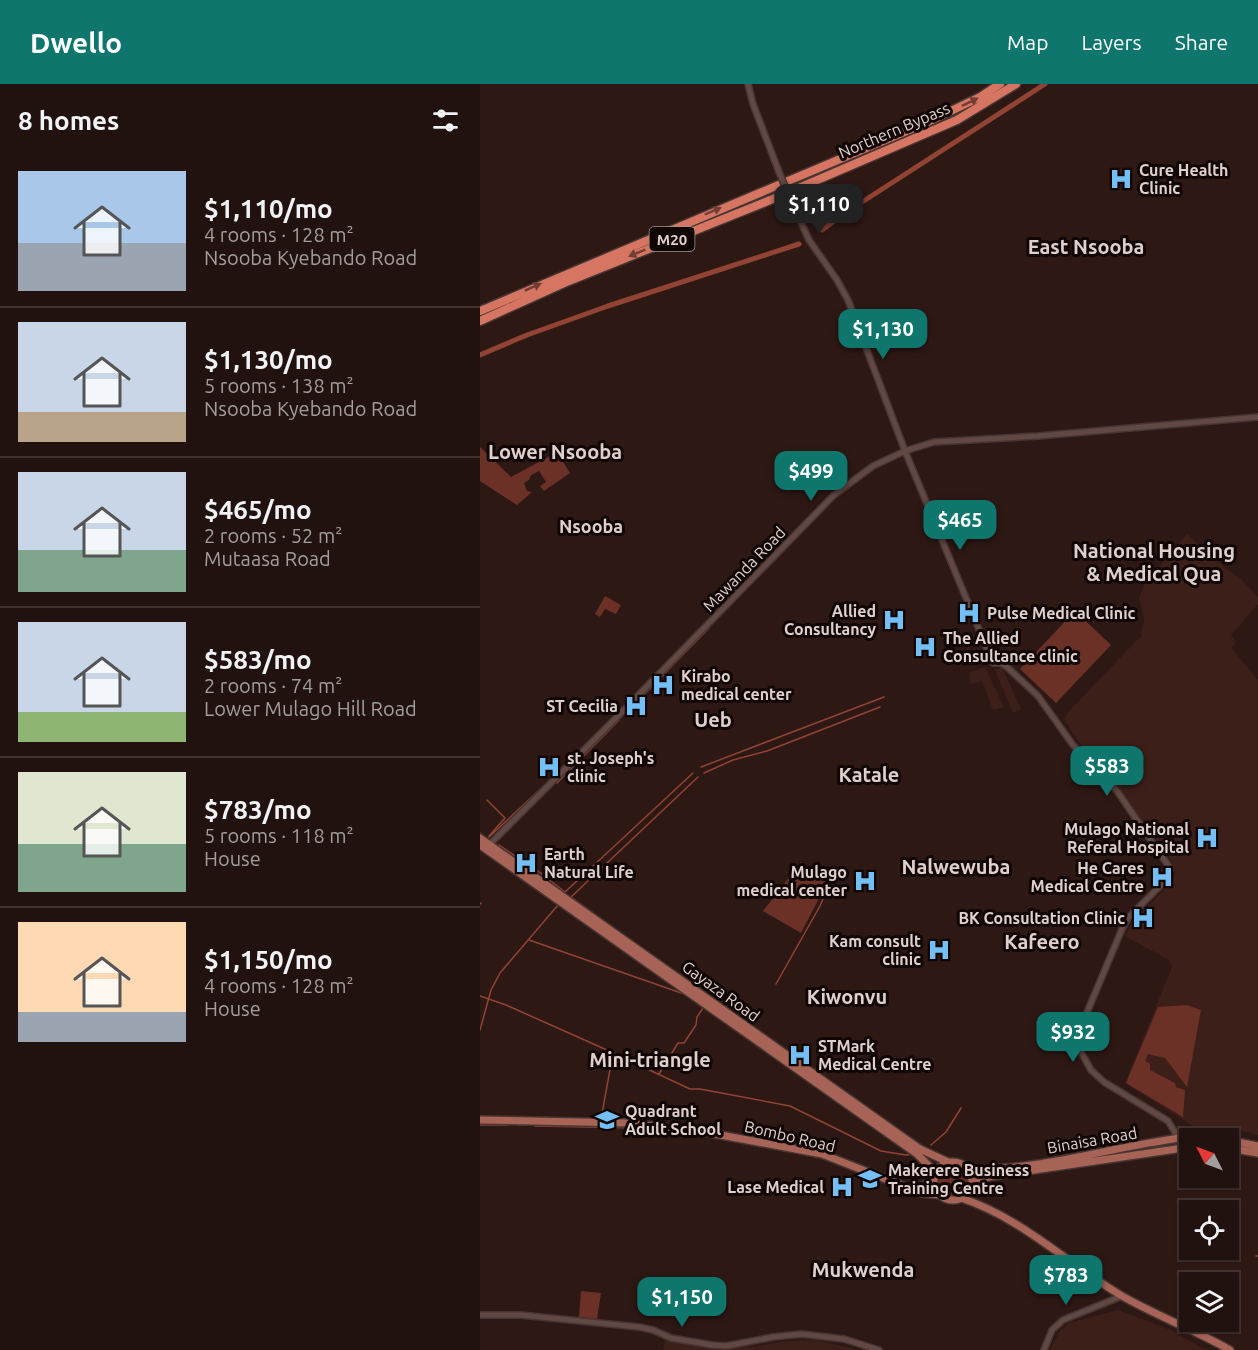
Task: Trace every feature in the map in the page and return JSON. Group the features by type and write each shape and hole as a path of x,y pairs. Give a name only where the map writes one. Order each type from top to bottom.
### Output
{"highway":[{"name":"Northern Bypass","path":"480,311 908,130 980,97 999,84"},
{"name":"Northern Bypass","path":"480,321 564,283 773,199 927,133 979,108 1016,84"}],"main road":[{"name":"Gayaza Road","path":"480,838 920,1149 948,1162"},
{"name":"Gayaza Road","path":"480,845 917,1154 935,1176"},
{"name":"Bombo Road","path":"480,1120 627,1123 710,1133 822,1154 910,1189 926,1194 941,1195"},
{"name":"Binaisa Road","path":"968,1169 1017,1166 1179,1138"},
{"path":"1239,1142 1258,1146"},
{"path":"961,1198 979,1180 993,1176 1179,1148"},
{"path":"1239,1150 1258,1153"},
{"path":"910,1189 922,1186 935,1176 941,1166 948,1162 961,1163 972,1176 970,1188 976,1203"},
{"path":"935,1176 935,1185 941,1195 948,1199 961,1198 976,1203 1030,1232 1122,1296 1230,1350"}],"street":[{"path":"748,84 753,105 779,172 809,240 848,300 905,451 993,663 1001,663 1007,667 1038,696 1073,745 1122,796 1170,868 1169,875 1128,918 1118,936 1083,1022 1080,1040 1088,1066 1097,1076 1168,1121 1179,1138"},
{"name":"Mawanda Road","path":"489,844 834,495 865,470 927,443 955,439 1059,434 1258,417"},
{"path":"1044,1350 1052,1330 1062,1320 1122,1296"},
{"path":"480,1315 559,1318 639,1327 671,1338 712,1345 726,1346 801,1334 844,1339 879,1350"}],"shaded area":[{"path":"480,447 511,477 554,454 558,454 570,473 544,491 540,486 546,482 539,471 531,475 524,483 527,491 532,492 517,505 480,481"},
{"name":"Mulago National Referal Hospital","path":"1187,534 1242,580 1258,597 1258,604 1231,635 1236,642 1231,648 1258,680 1258,1135 1239,1131 1239,1128 1196,1128 1125,1083 1172,967 1169,960 1125,936 1131,924 1173,880 1175,872 1172,861 1116,784 1082,747 1064,719 1141,636 1144,619 1139,598 1144,585"},
{"path":"605,596 621,605 616,614 605,609 600,617 595,614"},
{"path":"1075,611 1111,645 1056,703 1020,669"},
{"path":"985,667 1004,707 993,710 982,681 971,684 969,673"},
{"path":"1002,667 1021,709 1013,713 995,670"},
{"path":"801,862 826,882 826,885 801,933 763,911"},
{"path":"1186,1005 1201,1010 1187,1087 1165,1058 1148,1054 1145,1061 1150,1064 1150,1070 1175,1083 1176,1087 1185,1090 1183,1117 1126,1083 1158,1007"},
{"path":"953,1166 964,1170 968,1181 964,1192 953,1196 942,1192 938,1181 942,1170"},
{"path":"581,1291 601,1293 597,1319 579,1317"},
{"path":"1118,1310 1168,1329 1206,1350 1050,1350 1060,1331 1069,1323"},
{"path":"666,1337 705,1347 731,1348 815,1340 860,1350 663,1350"}],"waterway":[{"path":"822,230 1045,84"},
{"path":"480,355 527,335 608,306 799,244"},
{"path":"629,710 709,628"},
{"path":"701,767 884,697"},
{"path":"704,773 733,760 767,751 880,707"},
{"path":"557,783 619,720"},
{"path":"499,845 565,892 693,773"},
{"path":"683,978 571,897 698,777"},
{"path":"489,837 547,783"},
{"path":"487,800 505,818 489,836"},
{"path":"776,984 820,906 829,885"},
{"path":"480,1030 491,990 500,973 558,905"},
{"path":"529,940 687,995"},
{"path":"480,996 506,1005 690,1089 790,1106 881,1151 913,1154"},
{"path":"659,1074 678,1043 684,1043 696,1025 697,1017 703,1008"},
{"path":"601,1119 613,1053"},
{"path":"931,1145 946,1132 961,1108"},
{"path":"480,1125 508,1125"},
{"path":"518,1125 531,1125"},
{"path":"535,1126 641,1128"}],"place":[{"name":"Cure Health Clinic","path":"1121,179"},
{"name":"Pulse Medical Clinic","path":"969,613"},
{"name":"Allied Consultancy","path":"894,620"},
{"name":"The Allied Consultance clinic","path":"925,647"},
{"name":"Kirabo medical center","path":"663,685"},
{"name":"ST Cecilia","path":"636,706"},
{"name":"st. Joseph's clinic","path":"549,767"},
{"name":"Mulago National Referal Hospital","path":"1207,838"},
{"name":"Earth Natural Life","path":"526,863"},
{"name":"He Cares Medical Centre","path":"1162,877"},
{"name":"Mulago medical center","path":"865,881"},
{"name":"BK Consultation Clinic","path":"1143,918"},
{"name":"Kam consult clinic","path":"939,950"},
{"name":"STMark Medical Centre","path":"800,1055"},
{"name":"Quadrant Adult School","path":"607,1120"},
{"name":"Makerere Business Training Centre","path":"870,1179"},
{"name":"Lase Medical","path":"842,1187"}],"district":[{"name":"East Nsooba","path":"1086,246"},
{"name":"Lower Nsooba","path":"555,451"},
{"name":"Nsooba","path":"591,526"},
{"name":"National Housing & Medical Qua","path":"1154,562"},
{"name":"Ueb","path":"713,719"},
{"name":"Katale","path":"869,774"},
{"name":"Nalwewuba","path":"956,866"},
{"name":"Kafeero","path":"1042,941"},
{"name":"Kiwonvu","path":"847,996"},
{"name":"Mini-triangle","path":"650,1059"},
{"name":"Mukwenda","path":"863,1269"}]}
